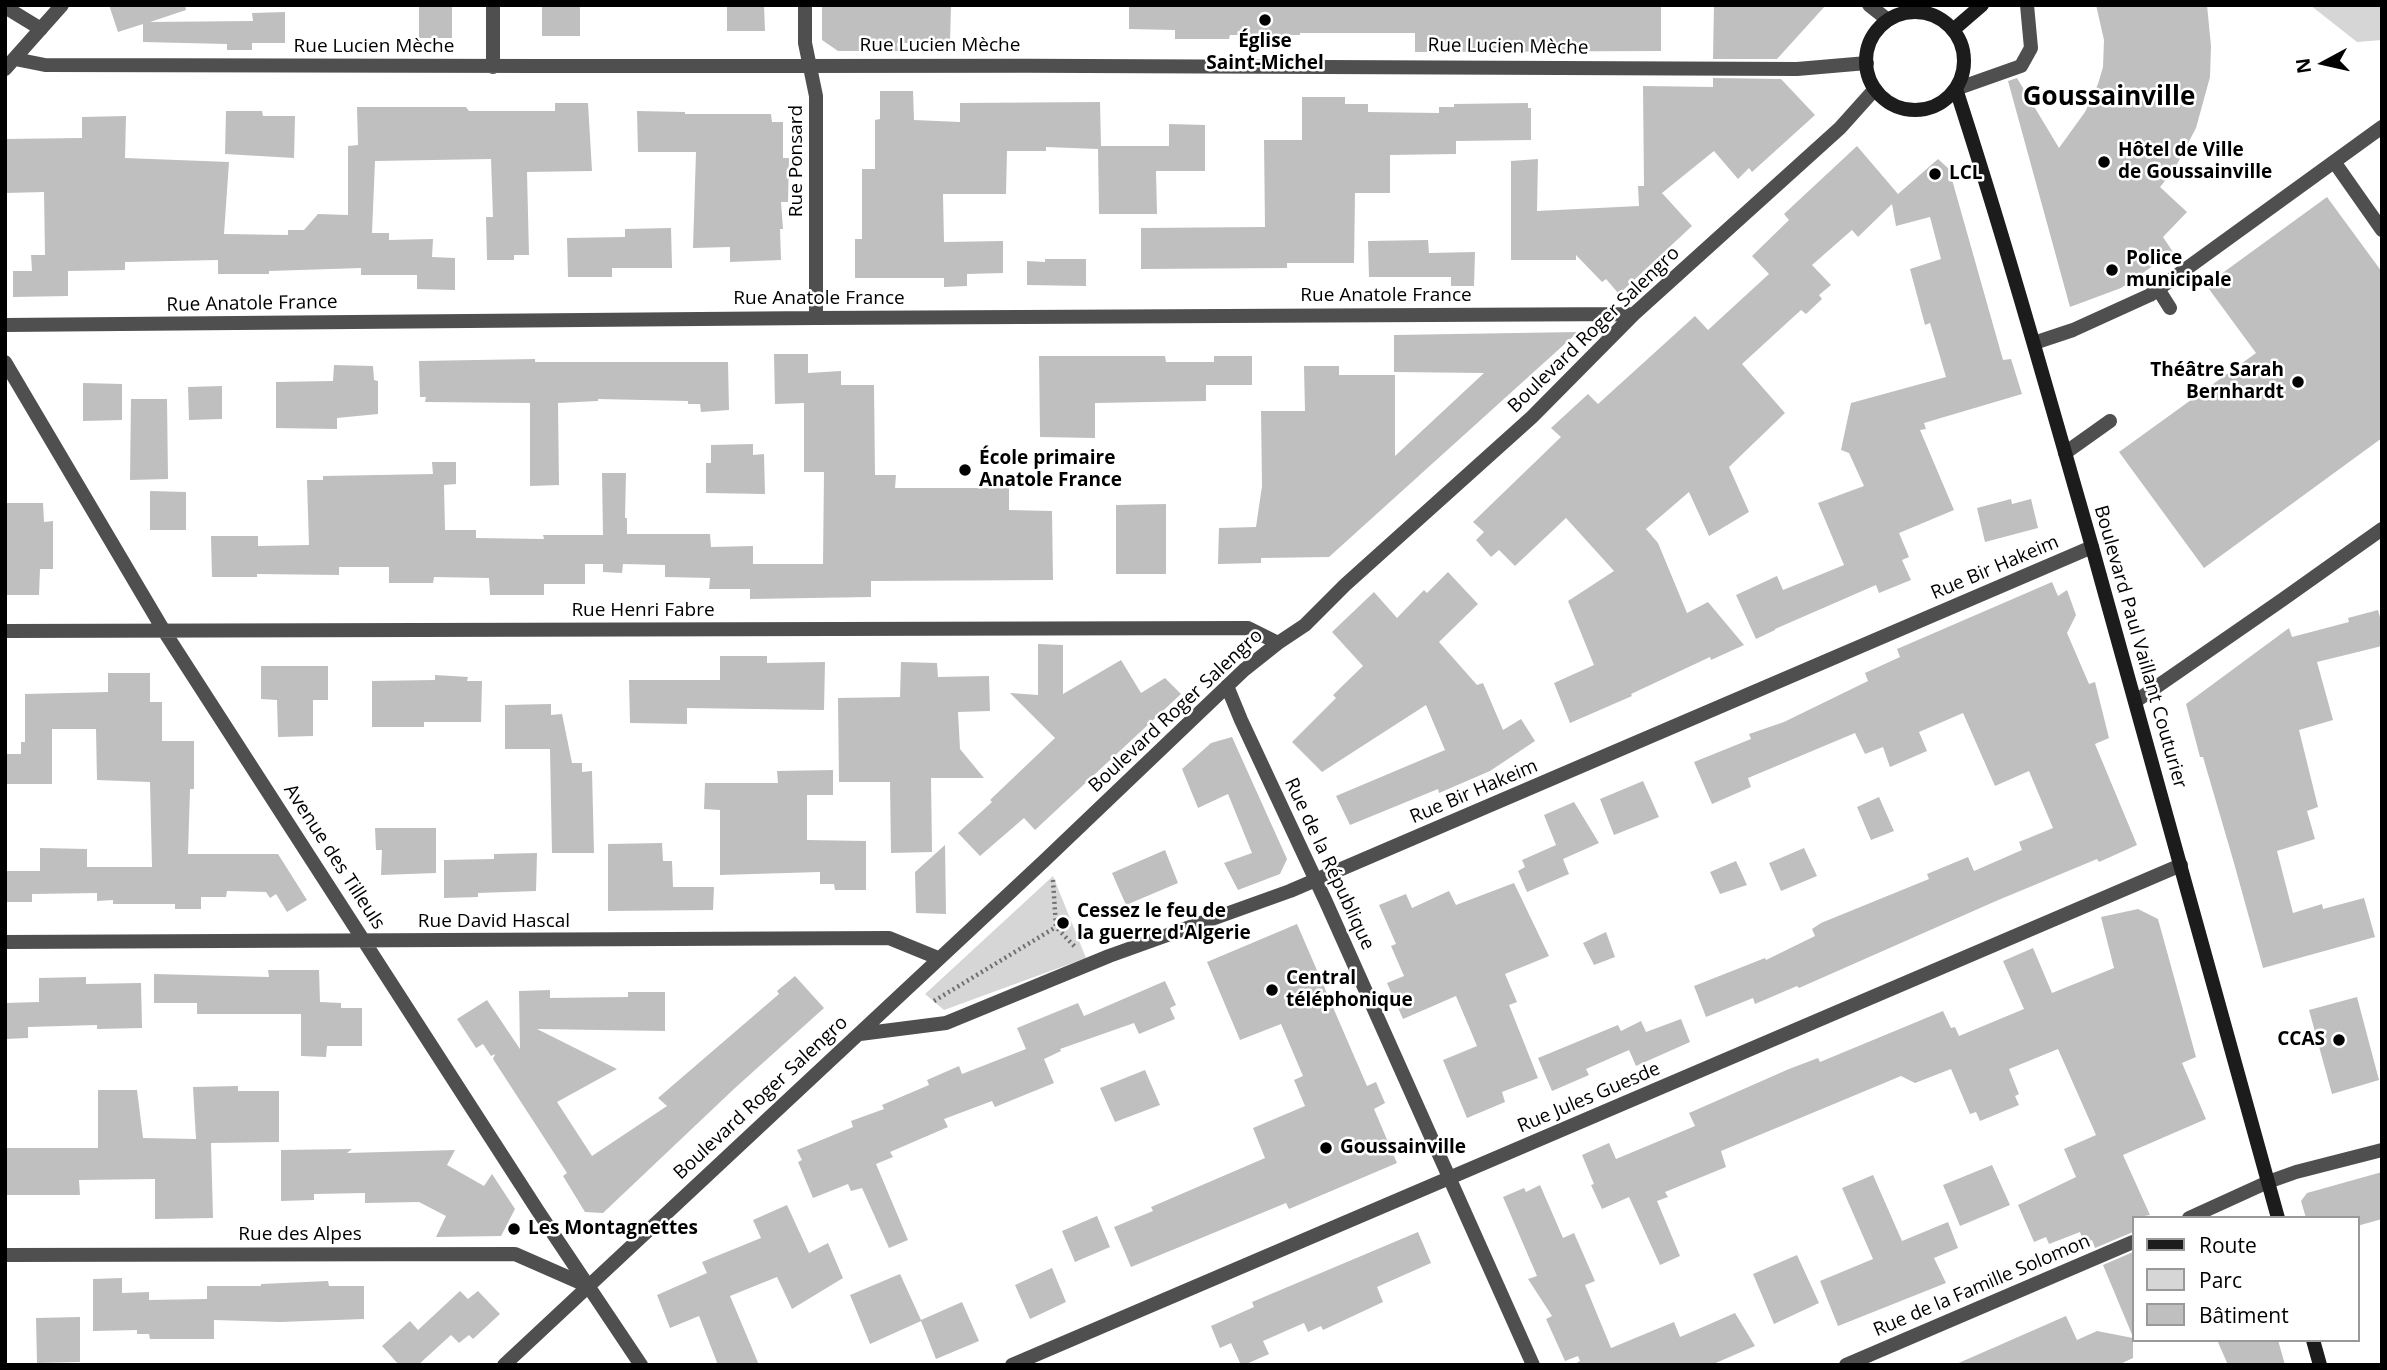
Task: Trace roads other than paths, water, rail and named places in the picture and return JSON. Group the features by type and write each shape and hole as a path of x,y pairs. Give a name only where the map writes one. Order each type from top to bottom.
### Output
{"street":[{"path":"10,64 62,5"},
{"path":"493,5 493,67"},
{"name":"Rue Ponsard","path":"805,5 805,44 816,96 816,318"},
{"path":"1869,5 1888,20"},
{"path":"1953,30 1982,5"},
{"path":"1956,89 1963,74 1965,59 1961,43 1953,30 1942,20 1930,14 1901,14 1888,20 1876,32 1868,47 1869,77 1875,89 1886,100 1915,110 1937,105 1956,89 2021,66 2031,48 2027,5"},
{"path":"5,7 41,29"},
{"name":"Rue Lucien Mèche","path":"10,64 493,67 1340,65 1797,69 1867,63"},
{"name":"Boulevard Roger Salengro","path":"504,1365 860,1034 1227,686 1278,643 1305,625 1345,585 1532,417 1634,314 1840,128 1875,89"},
{"name":"Boulevard Paul Vaillant Couturier","path":"1956,89 2034,344 2136,701 2277,1216"},
{"path":"2034,344 2073,330 2158,289 2382,127"},
{"path":"2334,163 2382,230"},
{"path":"2158,289 2170,309"},
{"name":"Rue Anatole France","path":"5,326 1634,314"},
{"name":"Avenue des Tilleuls","path":"5,362 164,631 641,1365"},
{"path":"2065,453 2110,421"},
{"path":"2136,701 2382,529"},
{"name":"Rue Bir Hakeim","path":"860,1034 946,1023 1109,956 1316,880 2092,547"},
{"name":"Rue Henri Fabre","path":"5,631 1248,628 1278,643"},
{"name":"Rue de la République","path":"1227,686 1533,1365"},
{"name":"Rue Jules Guesde","path":"1012,1365 2181,865"},
{"name":"Rue David Hascal","path":"5,942 889,939 938,958"},
{"path":"2193,1216 2268,1182 2382,1150"},
{"name":"Rue de la Famille Solomon","path":"1846,1365 2132,1242"},
{"name":"Rue des Alpes","path":"5,1255 515,1254 588,1286"},
{"path":"2314,1342 2320,1365"}],"place":[{"name":"Église Saint-Michel","path":"1265,20"},
{"name":"Hôtel de Ville de Goussainville","path":"2104,162"},
{"name":"LCL","path":"1935,174"},
{"name":"Police municipale","path":"2112,270"},
{"name":"Théâtre Sarah Bernhardt","path":"2298,382"},
{"name":"École primaire Anatole France","path":"965,470"},
{"name":"Cessez le feu de la guerre d'Algerie","path":"1063,923"},
{"name":"Central téléphonique","path":"1272,990"},
{"name":"CCAS","path":"2339,1040"},
{"name":"Goussainville","path":"1326,1148"},
{"name":"Les Montagnettes","path":"514,1229"}],"district":[{"name":"Goussainville","path":"2109,98"}]}
